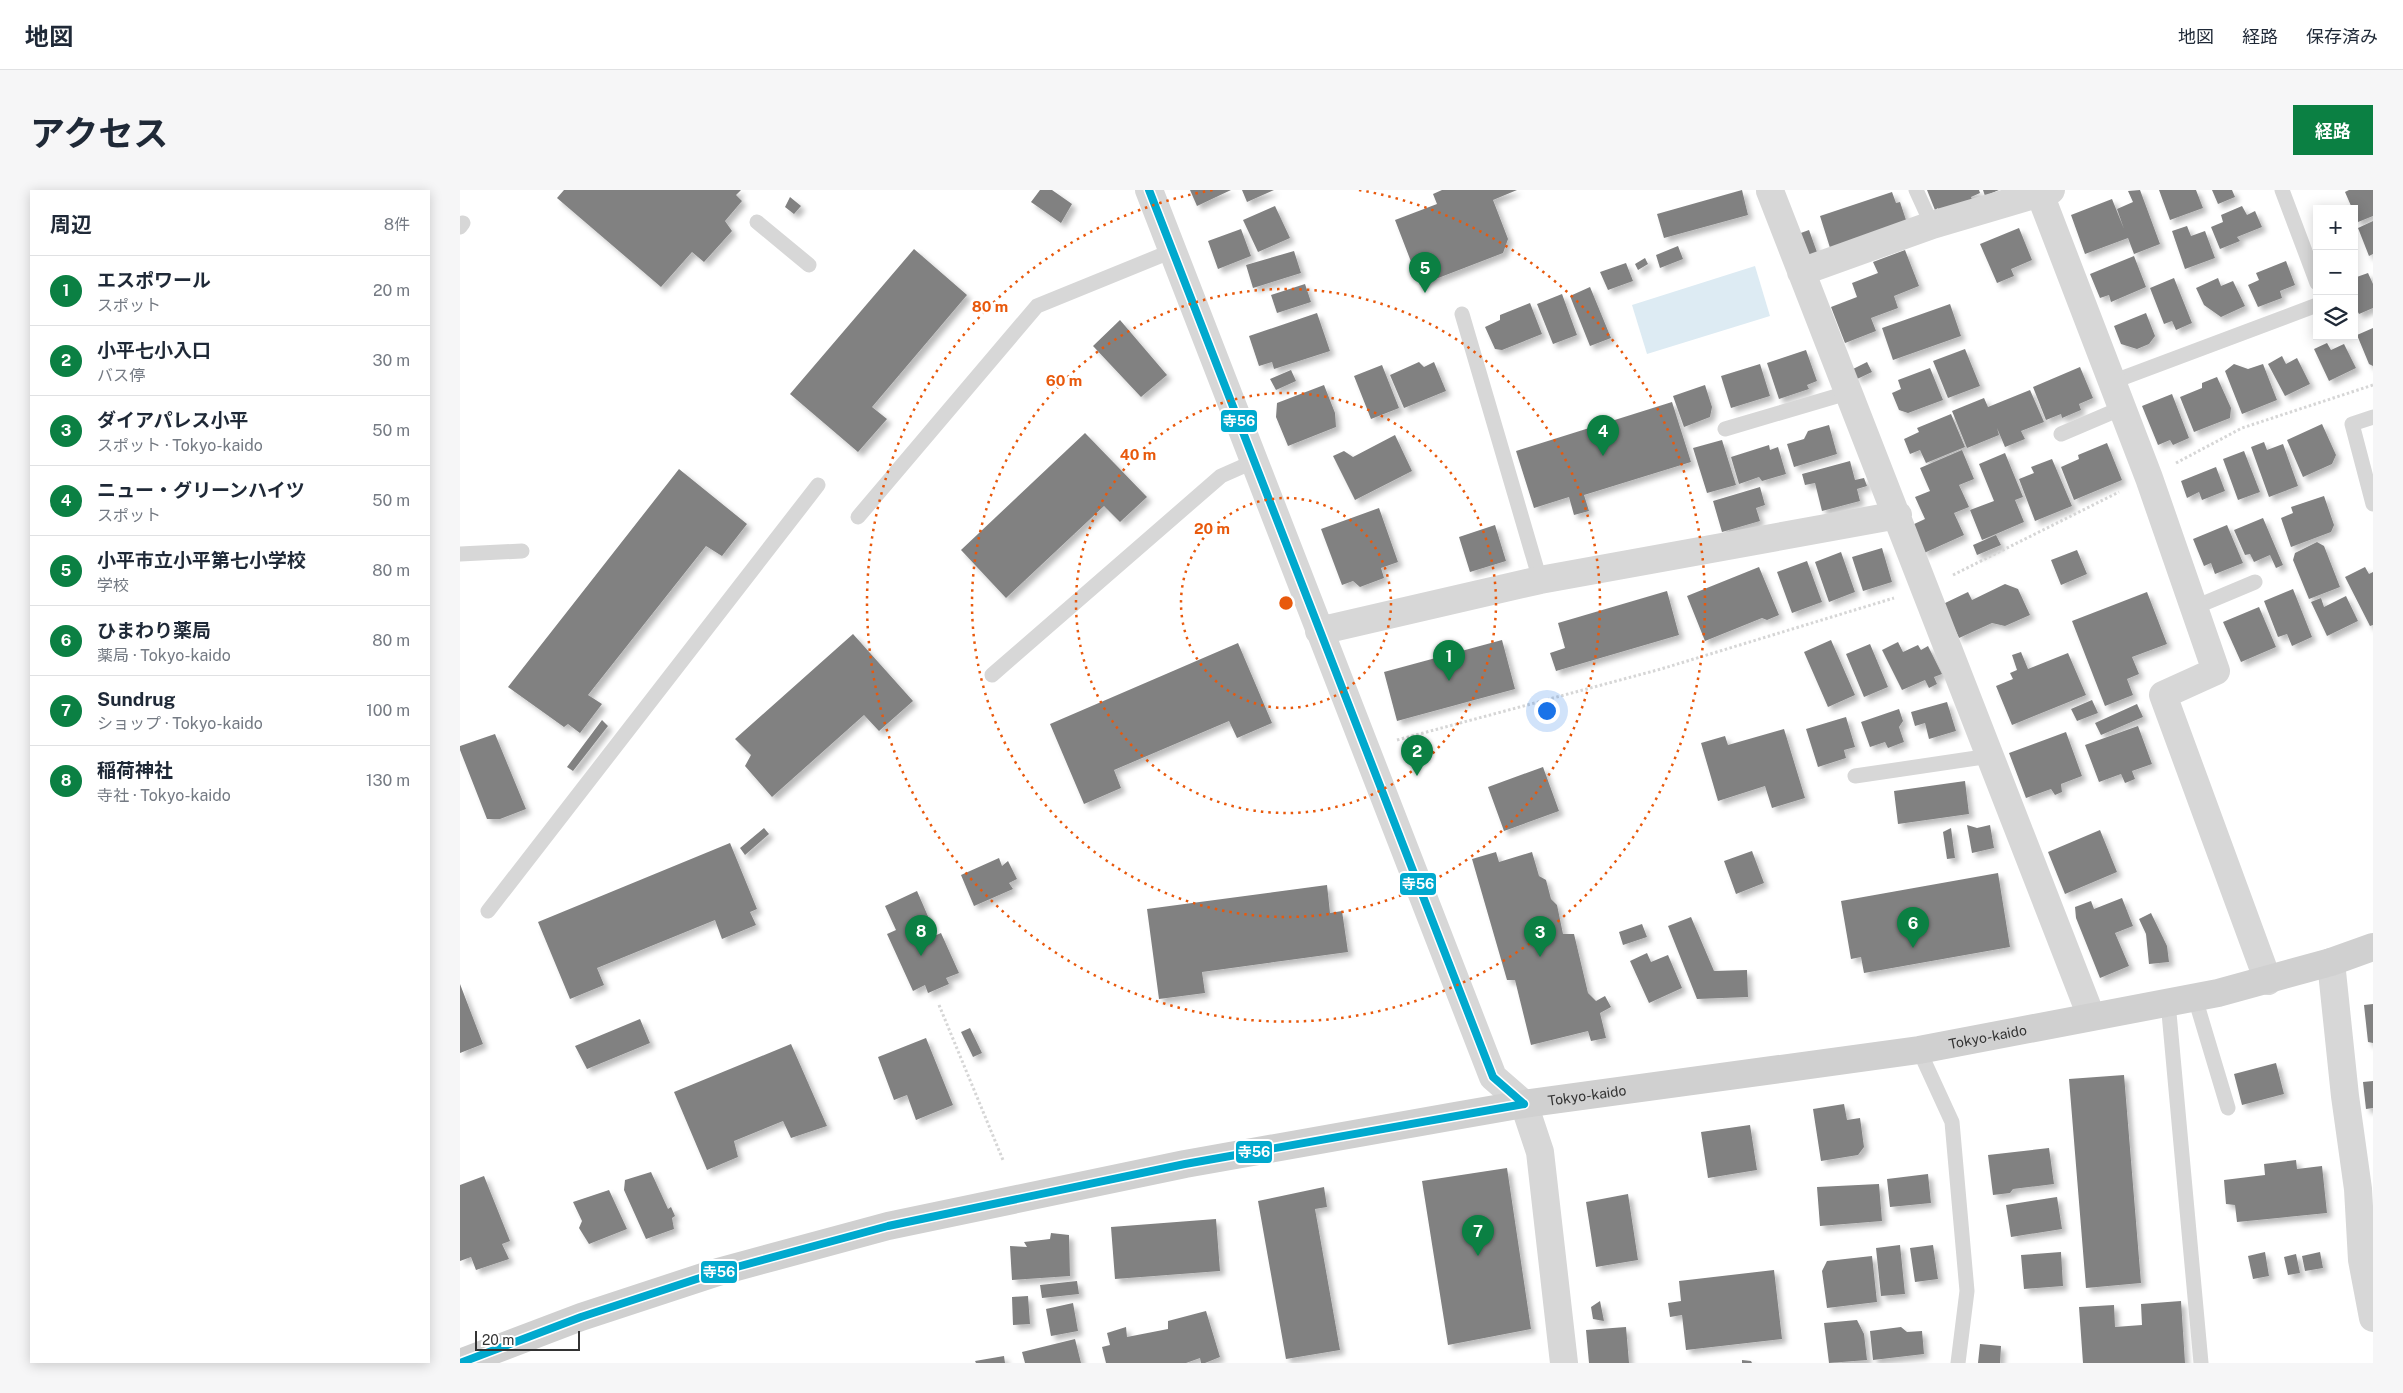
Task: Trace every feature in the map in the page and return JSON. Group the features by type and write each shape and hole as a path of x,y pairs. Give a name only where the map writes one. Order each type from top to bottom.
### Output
{"main road":[{"name":"Tokyo-kaido","path":"460,1363 581,1317 718,1272 888,1226 1185,1164 1524,1104 1919,1050 2090,1016 2195,998 2268,981 2373,947"}],"street":[{"path":"1149,190 1493,1077 1524,1104 1540,1152 1564,1363"},
{"path":"1770,191 1847,393 1898,515 2090,1016"},
{"path":"1801,272 1932,225 2046,192 2112,382 2149,478 2216,672 2163,695 2268,981"},
{"path":"1319,631 1540,580 1898,515"},
{"path":"2331,962 2345,1096 2366,1187 2362,1260 2373,1318"}],"lane":[{"path":"1916,190 1932,225"},
{"path":"2282,190 2313,272"},
{"path":"756,222 809,265"},
{"path":"858,517 1038,306 1172,252"},
{"path":"2112,382 2313,307"},
{"path":"1462,314 1540,580"},
{"path":"1725,429 1847,393"},
{"path":"2061,434 2122,408"},
{"path":"2373,416 2352,424 2373,504"},
{"path":"992,675 1221,476 1255,461"},
{"path":"488,911 818,486"},
{"path":"460,554 522,551"},
{"path":"2194,608 2256,582"},
{"path":"1855,776 1990,756"},
{"path":"2195,998 2228,1108"},
{"path":"2168,1002 2201,1363"},
{"path":"1919,1050 1952,1122 1967,1291 1958,1363"}],"path":[{"path":"939,1006 1003,1160"}],"shaded area":[{"path":"1755,266 1770,316 1647,354 1632,305"}],"building":[{"path":"564,190 741,190 736,195 742,201 725,221 732,231 704,262 692,252 661,287 557,198"},
{"path":"1040,190 1052,190 1072,204 1061,223 1031,202"},
{"path":"1190,190 1231,190 1197,206"},
{"path":"1242,190 1274,190 1247,202"},
{"path":"1442,190 1517,190 1493,200 1508,239 1503,253 1420,285 1395,220 1437,204 1433,194"},
{"path":"1742,190 1748,215 1664,238 1657,214"},
{"path":"1927,190 1979,190 1980,193 1971,197 1973,202 1941,215 1938,208 1935,210"},
{"path":"1983,190 1999,190 1985,196"},
{"path":"2140,190 2160,244 2134,254 2128,238 2085,254 2071,215 2112,199 2124,229 2117,209 2133,202 2128,191"},
{"path":"2159,190 2196,190 2203,208 2170,220"},
{"path":"2212,190 2232,190 2235,197 2218,204"},
{"path":"2349,190 2373,190 2373,216 2358,222 2358,205 2351,205 2345,192"},
{"path":"1892,192 1896,203 1900,202 1908,226 1831,251 1820,216"},
{"path":"790,197 801,206 794,214 785,207"},
{"path":"1275,206 1290,238 1258,252 1243,220"},
{"path":"2242,206 2247,215 2255,211 2262,227 2237,237 2240,241 2220,249 2211,227 2223,222 2221,215"},
{"path":"2373,221 2373,254 2369,256 2358,228"},
{"path":"2187,226 2191,236 2205,231 2215,258 2185,269 2172,231"},
{"path":"2019,228 2032,260 2011,269 2014,276 1997,283 1980,244"},
{"path":"1241,229 1251,256 1218,269 1208,241"},
{"path":"1809,230 1818,255 1806,259 1798,234"},
{"path":"1678,246 1683,259 1660,268 1656,255"},
{"path":"914,249 967,295 872,407 887,419 858,452 790,394"},
{"path":"1905,250 1919,286 1894,296 1898,308 1871,318 1876,331 1845,343 1831,307 1857,297 1852,283 1878,273 1873,262"},
{"path":"1294,251 1301,273 1253,288 1246,265"},
{"path":"2134,256 2146,287 2111,302 2109,295 2100,298 2090,274"},
{"path":"1645,258 1648,264 1638,270 1635,264"},
{"path":"2286,261 2295,285 2280,291 2282,298 2258,307 2248,285 2259,280 2256,273"},
{"path":"1626,263 1633,281 1608,290 1600,272"},
{"path":"2368,273 2373,284 2373,308 2359,314 2358,312 2358,277"},
{"path":"2174,278 2192,323 2176,330 2172,321 2164,324 2150,288"},
{"path":"2218,278 2221,286 2233,281 2245,306 2221,317 2204,305 2196,288"},
{"path":"1305,284 1311,302 1277,313 1271,295"},
{"path":"1590,287 1611,338 1590,346 1570,296"},
{"path":"1562,294 1577,335 1553,344 1537,304"},
{"path":"1530,303 1542,334 1502,350 1495,349 1485,327 1500,320 1500,315"},
{"path":"1950,304 1961,336 1893,360 1882,328"},
{"path":"1317,313 1330,351 1274,369 1272,362 1259,366 1249,336"},
{"path":"2146,313 2155,336 2149,344 2137,349 2121,344 2114,326"},
{"path":"1120,320 1167,375 1141,397 1093,346"},
{"path":"2373,328 2373,366 2369,364 2358,335"},
{"path":"2327,343 2331,350 2344,344 2356,368 2329,381 2314,349"},
{"path":"1965,349 1980,386 1948,398 1933,361"},
{"path":"1806,350 1817,381 1807,385 1809,389 1779,399 1767,363"},
{"path":"2282,356 2286,364 2297,358 2310,384 2285,396 2268,364"},
{"path":"1419,362 1424,367 1434,362 1446,391 1404,408 1390,375"},
{"path":"1867,362 1872,372 1857,379 1853,369"},
{"path":"1760,364 1770,396 1731,408 1721,376"},
{"path":"2234,364 2248,369 2263,364 2277,400 2242,414 2225,371"},
{"path":"1382,365 1399,408 1371,419 1354,376"},
{"path":"2080,367 2093,398 2079,404 2081,410 2062,418 2061,414 2046,420 2033,387"},
{"path":"1930,368 1943,400 1908,413 1899,410 1892,393 1901,389 1898,380"},
{"path":"1291,370 1296,381 1276,390 1270,379"},
{"path":"2217,377 2231,408 2230,418 2194,432 2180,397 2202,388 2202,383"},
{"path":"1324,385 1335,413 1336,427 1288,446 1276,417 1277,403"},
{"path":"1705,385 1712,407 1710,417 1684,427 1673,396"},
{"path":"2030,390 2044,422 2021,431 2025,439 2005,447 1997,428 1999,435 1967,448 1952,411 1984,398 1988,407"},
{"path":"2172,394 2189,438 2173,445 2170,440 2158,445 2142,406"},
{"path":"1672,402 1691,462 1584,495 1589,511 1574,515 1569,497 1534,508 1516,451"},
{"path":"1951,414 1965,447 1926,463 1920,450 1910,454 1904,439 1919,432 1917,428"},
{"path":"2322,424 2336,455 2332,464 2303,477 2287,440"},
{"path":"1829,425 1837,454 1794,467 1787,444 1804,439 1808,431"},
{"path":"1085,433 1147,497 1120,522 1104,506 1006,598 961,550"},
{"path":"1395,435 1412,471 1355,500 1333,456 1344,451 1353,457"},
{"path":"1722,440 1736,485 1707,493 1693,448"},
{"path":"2264,442 2267,450 2283,444 2298,486 2269,497 2251,447"},
{"path":"2107,443 2122,480 2074,500 2061,467 2079,459 2078,455"},
{"path":"1769,445 1770,450 1778,447 1786,474 1762,481 1759,477 1739,484 1731,457"},
{"path":"1962,450 1974,479 1959,485 1969,507 1954,513 1964,535 1924,553 1912,525 1925,519 1915,497 1930,491 1920,468"},
{"path":"2244,451 2260,492 2238,500 2223,459"},
{"path":"2005,453 2023,497 2015,500 2024,522 1982,540 1970,510 1994,501 1979,464"},
{"path":"2052,459 2072,506 2035,521 2019,479 2034,473 2031,467"},
{"path":"1850,461 1855,480 1864,478 1867,486 1857,489 1860,501 1822,511 1815,483 1805,485 1802,474"},
{"path":"2216,467 2225,491 2202,500 2199,492 2187,498 2181,481"},
{"path":"679,469 747,524 722,556 706,546 588,695 602,704 580,733 568,724 564,727 508,687"},
{"path":"1760,487 1765,505 1756,508 1760,521 1722,532 1713,501"},
{"path":"2324,496 2334,525 2331,532 2291,547 2281,518 2293,513 2291,507"},
{"path":"1379,508 1398,562 1381,568 1384,578 1360,587 1353,581 1342,585 1321,529"},
{"path":"2263,518 2283,565 2276,568 2270,555 2254,562 2250,554 2245,555 2234,530"},
{"path":"1495,525 1506,561 1470,572 1459,537"},
{"path":"2227,525 2243,563 2215,574 2211,563 2204,566 2193,539"},
{"path":"1996,535 2001,545 1977,555 1973,545"},
{"path":"2317,542 2324,546 2340,587 2309,599 2293,560 2295,553"},
{"path":"1882,548 1892,582 1863,591 1852,557"},
{"path":"2077,550 2087,574 2061,585 2051,560"},
{"path":"1841,552 1855,592 1829,602 1815,562"},
{"path":"1807,561 1822,602 1792,613 1777,572"},
{"path":"1759,567 1779,615 1767,620 1762,618 1705,641 1687,596"},
{"path":"2365,567 2369,574 2373,572 2373,625 2370,626 2345,577"},
{"path":"2005,584 2018,589 2030,615 2005,626 1992,623 1959,638 1943,604 1968,592 1972,600"},
{"path":"2293,589 2312,637 2292,646 2287,634 2278,637 2264,601"},
{"path":"1667,591 1679,635 1556,671 1550,653 1565,648 1558,623"},
{"path":"2147,592 2167,644 2132,657 2139,674 2127,679 2133,695 2105,706 2072,621"},
{"path":"2346,596 2358,621 2327,636 2311,602 2321,598 2324,607"},
{"path":"2259,607 2276,647 2241,662 2223,622"},
{"path":"853,634 913,701 879,731 864,715 772,797 745,766 751,755 735,739"},
{"path":"1502,640 1515,689 1397,721 1384,672"},
{"path":"1831,640 1855,695 1828,707 1804,652"},
{"path":"1898,642 1903,652 1918,645 1921,650 1928,646 1942,674 1934,677 1937,684 1929,688 1925,680 1902,690 1882,650"},
{"path":"1238,643 1272,723 1237,738 1229,721 1114,770 1121,788 1084,804 1050,724"},
{"path":"1870,644 1888,687 1864,697 1846,654"},
{"path":"2021,652 2028,669 2068,653 2086,695 2012,725 1996,686 2013,679 2010,673 2017,670 2012,655"},
{"path":"2092,700 2098,713 2077,721 2071,709"},
{"path":"1947,702 1956,731 1929,739 1925,723 1915,726 1911,712"},
{"path":"2137,704 2143,717 2101,735 2095,723"},
{"path":"1899,709 1903,721 1899,727 1904,742 1888,748 1885,742 1870,747 1861,722"},
{"path":"1846,717 1855,747 1844,750 1846,758 1818,767 1806,729"},
{"path":"602,720 608,726 573,771 567,767"},
{"path":"2138,726 2152,764 2132,771 2135,779 2125,783 2121,774 2099,782 2085,745"},
{"path":"1784,729 1805,798 1772,808 1765,786 1718,801 1701,743 1725,736 1728,745"},
{"path":"2066,732 2082,776 2061,784 2062,792 2055,795 2051,789 2026,798 2009,753"},
{"path":"495,734 526,809 500,819 487,819 460,746"},
{"path":"1543,767 1559,811 1504,831 1488,787"},
{"path":"1965,781 1969,814 1898,824 1894,791"},
{"path":"1967,825 1977,828 1990,825 1994,848 1972,853"},
{"path":"764,828 769,834 745,855 740,848"},
{"path":"1951,828 1955,858 1947,859 1943,832"},
{"path":"2100,830 2117,872 2065,894 2048,852"},
{"path":"730,843 757,909 750,912 756,925 722,939 715,920 597,968 604,985 570,999 538,922"},
{"path":"1752,851 1764,883 1736,894 1724,861"},
{"path":"1496,852 1499,862 1532,852 1539,876 1546,880 1551,899 1557,905 1563,934 1574,934 1588,993 1596,1001 1605,996 1611,1007 1600,1013 1606,1038 1591,1041 1588,1031 1531,1045 1515,980 1507,980 1472,859"},
{"path":"999,858 1002,866 1008,861 1017,879 1009,883 1013,889 974,906 961,875"},
{"path":"1998,873 2010,947 1864,973 1861,957 1851,959 1841,901"},
{"path":"1327,885 1330,913 1342,911 1348,952 1202,972 1205,993 1159,999 1147,909"},
{"path":"917,891 930,921 926,924 932,937 941,933 959,973 946,978 949,984 928,993 925,985 913,991 887,934 896,930 885,906"},
{"path":"2122,898 2133,926 2115,933 2129,966 2100,978 2076,918 2075,907 2091,901 2094,909"},
{"path":"2151,913 2167,946 2169,962 2149,964 2146,934 2139,919"},
{"path":"1691,917 1714,971 1747,970 1748,997 1697,999 1668,926"},
{"path":"1642,924 1647,937 1623,945 1619,932"},
{"path":"1647,953 1651,962 1668,955 1682,988 1649,1003 1630,961"},
{"path":"460,984 483,1044 460,1053"},
{"path":"2373,1004 2373,1043 2368,1042 2364,1005"},
{"path":"640,1019 650,1043 587,1069 575,1046"},
{"path":"970,1028 982,1053 973,1057 961,1032"},
{"path":"926,1038 953,1105 916,1120 907,1095 894,1100 878,1057"},
{"path":"791,1044 827,1126 791,1138 783,1121 734,1141 738,1157 707,1170 674,1092"},
{"path":"2276,1063 2284,1094 2242,1105 2234,1074"},
{"path":"2124,1075 2141,1283 2086,1288 2069,1079"},
{"path":"2373,1081 2373,1108 2366,1109 2363,1082"},
{"path":"1844,1104 1847,1120 1860,1118 1864,1147 1858,1155 1821,1161 1813,1109"},
{"path":"1750,1125 1757,1170 1708,1178 1701,1132"},
{"path":"2049,1148 2054,1184 2013,1189 2010,1193 1993,1195 1988,1155"},
{"path":"2296,1160 2297,1169 2322,1166 2327,1213 2237,1222 2235,1205 2226,1204 2224,1180 2265,1175 2264,1164"},
{"path":"1507,1168 1531,1329 1448,1345 1422,1181"},
{"path":"651,1172 668,1209 671,1207 675,1216 672,1218 674,1229 646,1239 624,1190 625,1180"},
{"path":"1928,1174 1931,1203 1890,1207 1887,1179"},
{"path":"484,1176 510,1241 502,1244 509,1259 476,1270 471,1257 460,1261 460,1185"},
{"path":"1879,1184 1882,1221 1820,1226 1817,1187"},
{"path":"1324,1187 1327,1207 1315,1209 1340,1350 1286,1359 1258,1201"},
{"path":"609,1190 627,1229 589,1244 579,1228 582,1221 573,1202"},
{"path":"1628,1194 1638,1260 1596,1267 1586,1202"},
{"path":"2057,1197 2062,1229 2011,1237 2006,1205"},
{"path":"1216,1219 1220,1271 1115,1279 1111,1227"},
{"path":"1051,1233 1069,1235 1070,1276 1012,1280 1010,1246 1027,1247 1024,1242 1050,1239"},
{"path":"1900,1245 1905,1294 1881,1296 1876,1248"},
{"path":"1933,1245 1938,1279 1915,1282 1910,1248"},
{"path":"2061,1252 2063,1286 2024,1289 2021,1255"},
{"path":"2265,1252 2269,1276 2253,1279 2248,1256"},
{"path":"2320,1252 2323,1268 2305,1271 2302,1256"},
{"path":"2296,1254 2300,1273 2288,1275 2284,1257"},
{"path":"1872,1256 1877,1302 1827,1308 1822,1271 1827,1261"},
{"path":"1774,1270 1782,1339 1686,1350 1682,1315 1670,1317 1668,1303 1681,1301 1679,1281"},
{"path":"1077,1281 1079,1294 1042,1298 1040,1285"},
{"path":"1028,1296 1030,1324 1013,1325 1012,1297"},
{"path":"1600,1301 1604,1321 1593,1319 1591,1307"},
{"path":"2181,1301 2185,1363 2083,1363 2079,1307 2114,1305 2115,1327 2142,1325 2141,1304"},
{"path":"1073,1303 1078,1331 1051,1336 1046,1309"},
{"path":"1206,1311 1220,1357 1205,1363 1201,1363 1200,1358 1186,1363 1106,1363 1102,1347 1110,1345 1107,1333 1126,1327 1127,1337 1168,1329 1168,1321"},
{"path":"1857,1320 1864,1334 1867,1360 1829,1363 1824,1323"},
{"path":"1626,1327 1629,1363 1589,1363 1586,1330"},
{"path":"1901,1327 1907,1332 1922,1331 1924,1354 1873,1360 1870,1331"},
{"path":"1075,1339 1081,1363 1025,1363 1022,1352"},
{"path":"1980,1344 2001,1346 2000,1363 1978,1363"},
{"path":"1004,1356 1005,1363 976,1363 975,1361"},
{"path":"1742,1360 1751,1361 1752,1363 1742,1363"}],"transit line":[{"name":"寺56","path":"1149,190 1493,1077 1524,1104"},
{"name":"寺56","path":"460,1363 581,1317 718,1272 888,1226 1185,1164 1524,1104"}],"place":[{"name":"小平市立小平第七小学校","path":"1425,293"},
{"name":"ニュー・グリーンハイツ","path":"1603,456"},
{"name":"エスポワール","path":"1449,681"},
{"name":"小平七小入口","path":"1417,776"},
{"name":"ひまわり薬局","path":"1913,948"},
{"name":"稲荷神社","path":"921,956"},
{"name":"ダイアパレス小平","path":"1540,957"},
{"name":"Sundrug","path":"1478,1256"}]}
